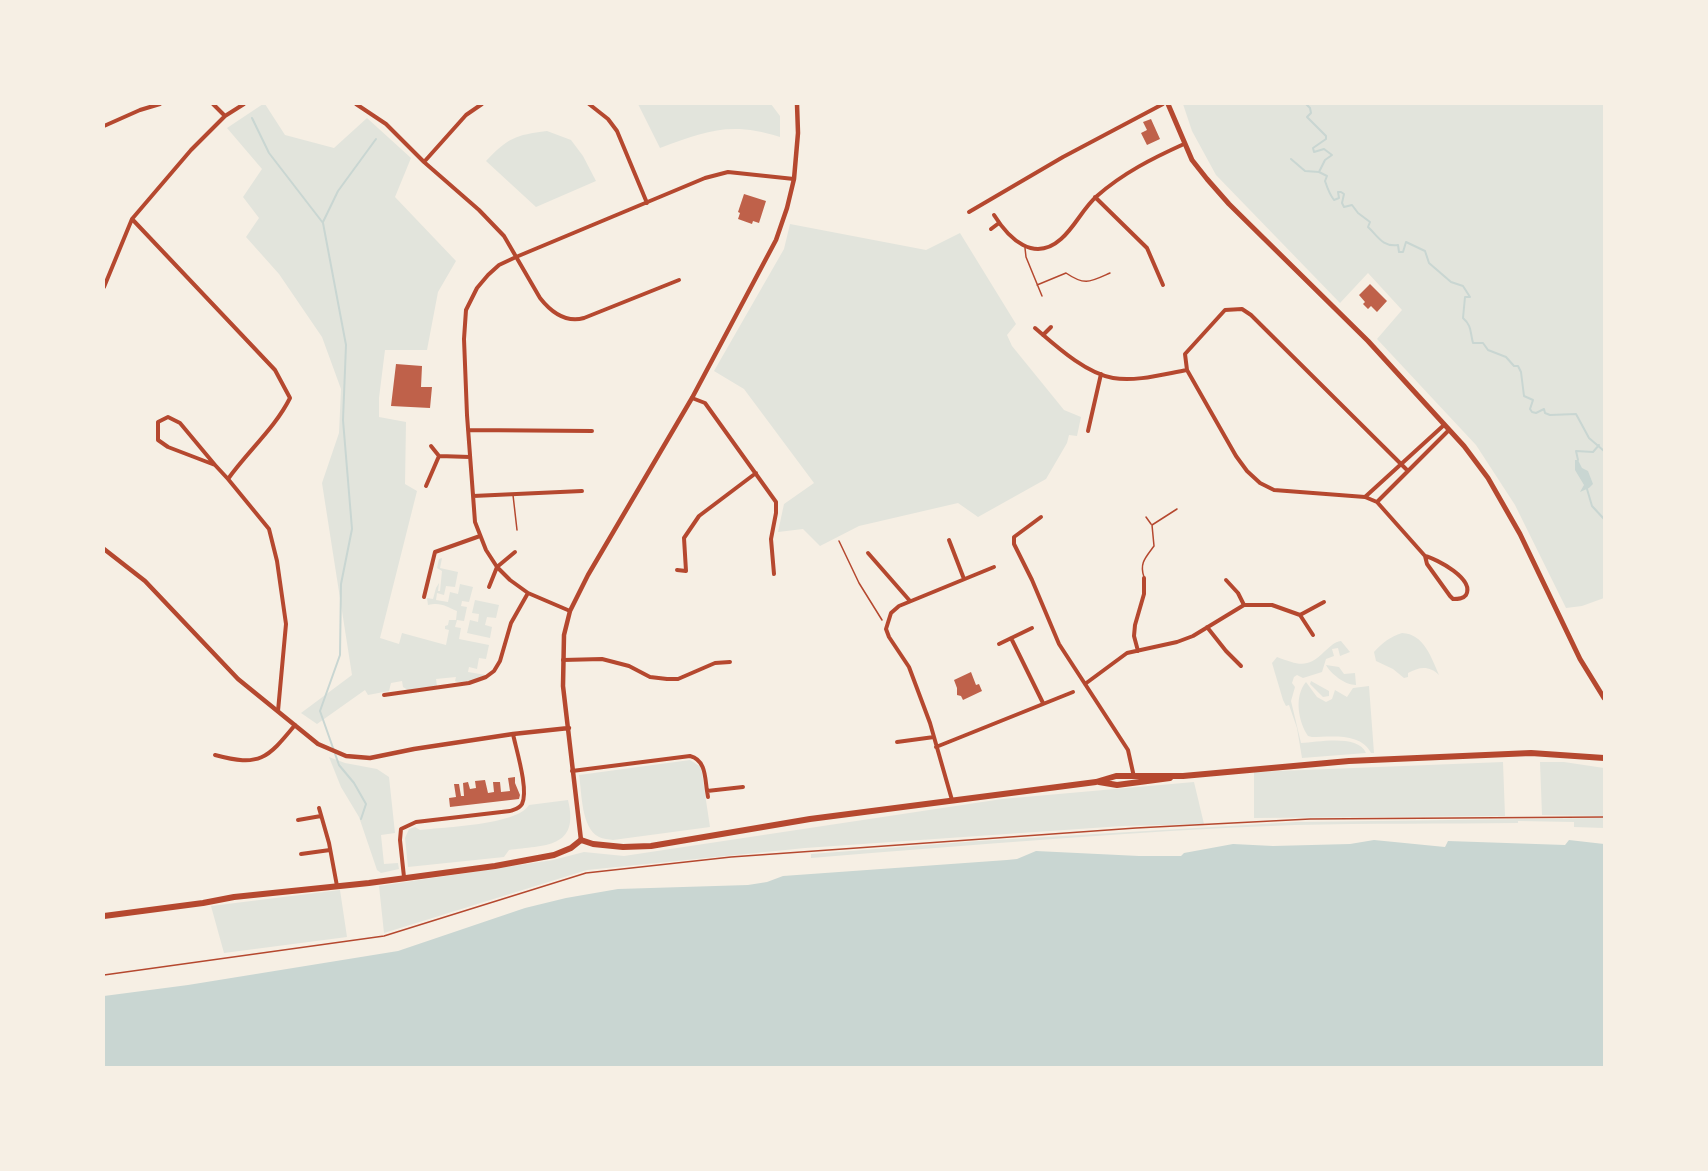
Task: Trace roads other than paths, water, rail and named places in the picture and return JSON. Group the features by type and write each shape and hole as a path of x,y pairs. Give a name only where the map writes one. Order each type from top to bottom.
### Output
{"main road":[{"path":"1168,104 1192,160 1229,204 1368,341 1483,471 1504,505 1580,659 1605,698"},
{"path":"1096,782 1136,783 1184,776 1349,761 1531,753 1605,758"},
{"path":"104,916 234,897 495,866 554,855 571,848 581,840 592,844 623,847 651,846 810,819 1096,782 1116,776 1184,776"}],"street":[{"path":"104,126 160,104"},
{"path":"213,104 225,116"},
{"path":"104,287 132,219 191,150 225,116 244,104"},
{"path":"356,104 386,124 424,162 479,210 504,236 546,305 561,316 573,320 584,318 680,280"},
{"path":"424,162 466,115 482,104"},
{"path":"589,104 608,119 617,130 647,203"},
{"path":"581,840 563,686 564,635 570,611 588,575 692,398 769,257 787,208 794,179 798,133 797,104"},
{"path":"969,212 1063,157 1163,104"},
{"path":"994,215 1012,238 1025,247 1050,246 1062,239 1095,197 1132,170 1184,144"},
{"path":"570,611 528,593 510,580 497,567 486,550 475,522 464,339 466,310 477,288 499,265 705,178 728,172 794,179"},
{"path":"1095,197 1147,248 1163,285"},
{"path":"132,219 275,370 290,398 282,414 228,479"},
{"path":"991,229 999,223"},
{"path":"1408,471 1251,315 1242,309 1225,310 1188,348 1185,354 1187,370 1236,456 1260,483 1274,490 1365,497 1377,502 1425,556 1427,564 1450,596 1463,598 1467,587 1461,577 1434,558 1425,556"},
{"path":"1043,335 1051,327"},
{"path":"1035,328 1077,361 1114,378 1130,379 1187,370"},
{"path":"1088,431 1101,374"},
{"path":"692,398 705,404 776,502 777,513 771,539 774,574"},
{"path":"215,465 168,447 158,440 158,422 168,417 180,423 228,479 269,530 277,561 286,624 278,711"},
{"path":"1365,497 1444,425"},
{"path":"468,430 592,431"},
{"path":"1377,502 1449,430"},
{"path":"431,446 439,456 470,457"},
{"path":"426,486 439,456"},
{"path":"677,570 686,571 684,538 699,516 756,473"},
{"path":"473,496 582,491"},
{"path":"1041,518 1014,537 1014,544 1059,644 1128,750 1136,783"},
{"path":"424,597 435,552 480,536"},
{"path":"950,540 964,579"},
{"path":"104,549 145,581 238,679 321,745 346,756 370,758 513,734 569,728"},
{"path":"489,587 497,567 515,552"},
{"path":"868,553 910,601"},
{"path":"952,801 934,737 909,666 886,629 891,613 899,606 994,567"},
{"path":"1138,651 1134,636 1144,594 1144,578"},
{"path":"1226,580 1238,593 1244,605"},
{"path":"384,695 469,683 486,677 494,671 500,661 511,623 528,593"},
{"path":"1300,615 1324,602"},
{"path":"1085,684 1119,658 1177,642 1244,605 1272,605 1300,615 1313,635"},
{"path":"1207,627 1241,666"},
{"path":"999,644 1032,628"},
{"path":"1011,638 1043,703"},
{"path":"563,660 602,659 629,666 650,677 667,679 678,679 715,663 730,662"},
{"path":"936,747 1073,692"},
{"path":"216,755 241,761 260,759 277,747 295,725"},
{"path":"404,877 401,829 416,822 510,811 518,808 524,799 513,734"},
{"path":"897,742 934,737"},
{"path":"572,771 694,757 702,763 708,797"},
{"path":"707,791 743,787"},
{"path":"319,808 337,886"},
{"path":"298,820 321,816"},
{"path":"301,854 330,850"}],"lane":[{"path":"1025,247 1026,257 1042,296"},
{"path":"1037,285 1066,273 1079,281 1091,282 1110,273"},
{"path":"513,494 517,530"},
{"path":"1152,525 1177,509"},
{"path":"1144,578 1141,569 1143,560 1155,546 1152,525 1146,517"}],"waterway":[{"path":"1291,159 1305,171 1319,172 1325,160 1332,155 1324,149 1314,152 1313,148 1326,139 1326,136 1307,117 1311,113 1306,104"},
{"path":"252,118 269,153 323,223 346,345 343,420 352,529 341,584 340,655 320,711 339,765 354,783 366,804 361,819"},
{"path":"323,222 338,191 376,139"},
{"path":"1319,172 1327,176 1325,181 1334,200 1339,198 1338,192 1344,194 1342,203 1344,207 1352,205 1370,222 1368,227 1381,240 1388,244 1398,245 1399,252 1403,252 1406,242 1425,251 1429,263 1451,282 1463,286 1470,297 1465,297 1463,318 1469,327 1473,343 1483,343 1488,350 1506,357 1514,366 1518,366 1524,396 1533,400 1530,409 1532,412 1536,413 1544,409 1545,413 1550,415 1576,414 1589,438 1604,451"},
{"path":"1578,460 1576,451 1593,452 1599,445"},
{"path":"1587,489 1592,506 1604,519"}]}
